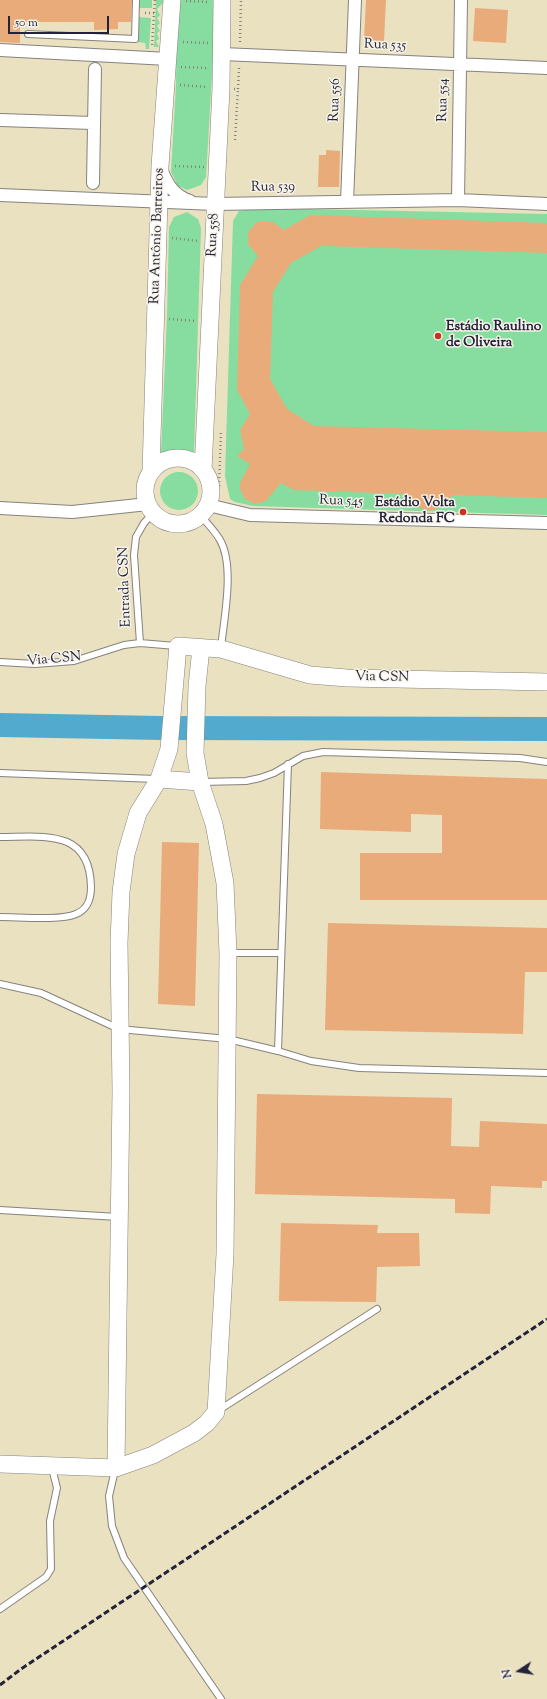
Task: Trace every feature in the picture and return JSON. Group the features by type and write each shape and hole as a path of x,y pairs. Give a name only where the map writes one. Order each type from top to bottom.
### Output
{"street":[{"name":"Rua Antônio Barreiros","path":"151,472 160,166 172,0"},
{"name":"Rua 558","path":"203,470 221,88 222,0"},
{"name":"Rua 556","path":"347,202 355,0"},
{"name":"Rua 554","path":"458,200 461,0"},
{"path":"0,50 168,59"},
{"name":"Rua 535","path":"222,54 547,68"},
{"path":"93,183 95,69"},
{"path":"0,120 94,123"},
{"path":"160,166 173,191 180,197 194,203"},
{"name":"Rua 539","path":"0,195 215,204 458,200 547,204"},
{"path":"176,458 186,459 196,463 203,470 210,487 204,510 192,521 176,524 161,519 150,508 146,488 151,472 158,465 167,460 176,458"},
{"path":"0,508 72,512 150,508"},
{"name":"Rua 545","path":"204,510 250,514 547,523"},
{"path":"116,1468 120,1217 121,1091 119,943 121,892 126,854 138,813 160,779 169,749 178,646"},
{"name":"Via CSN","path":"178,646 221,649 310,674 347,678 547,682"},
{"path":"0,1464 116,1468 153,1455 194,1433 207,1423 216,1412 224,1254 228,953 225,883 214,824 200,782 195,753 197,686 201,648"},
{"path":"160,779 200,782"}],"lane":[{"path":"28,34 135,39 136,0"},
{"name":"Entrada CSN","path":"140,643 135,549 136,537 150,508"},
{"path":"204,510 220,540 226,560 227,579 221,649"},
{"name":"Via CSN","path":"0,662 35,664 74,661 124,646 140,643 178,646"},
{"path":"200,782 246,781 274,774 288,764 304,756 323,752 520,758 547,762"},
{"path":"278,1051 288,764"},
{"path":"0,773 160,779"},
{"path":"0,837 58,838 73,844 84,855 91,876 91,895 86,908 76,914 62,918 0,917"},
{"path":"228,953 281,953"},
{"path":"0,984 41,993 119,1029 228,1039 278,1051 311,1061 359,1068 547,1073"},
{"path":"0,1210 120,1217"},
{"path":"216,1412 377,1309"},
{"path":"0,1609 46,1577 51,1569 50,1521 57,1488 51,1466"},
{"path":"116,1468 109,1496 112,1526 124,1558 221,1699"}],"path":[{"path":"152,54 154,0"},
{"path":"138,12 154,13"},
{"path":"166,84 238,89 239,68"},
{"path":"158,236 198,242 198,235"},
{"path":"167,319 199,321"}],"green space":[{"path":"139,0 152,0 152,8 139,8"},
{"path":"156,0 166,0 157,9 160,15 157,18 160,23 157,26 160,31 157,33 159,39 156,41 159,47 154,47"},
{"path":"177,0 213,0 213,58 206,177 201,185 187,190 178,186 171,172 176,85"},
{"path":"139,17 151,18 149,49 146,49 145,43 138,42"},
{"path":"260,208 547,214 547,515 253,506 235,502 230,499 225,476 233,221 239,211"},
{"path":"187,212 198,219 201,228 194,454 175,450 161,453 169,227 174,217"},
{"path":"175,472 183,472 193,477 197,484 197,498 193,505 183,510 175,510 165,505 163,502 160,495 160,487 165,477 168,475"}],"building":[{"path":"0,0 132,0 131,22 118,22 118,29 94,30 94,22 20,22 20,43 0,42"},
{"path":"366,0 386,0 384,41 364,40"},
{"path":"475,8 508,10 506,43 473,41"},
{"path":"326,150 340,151 339,187 318,187 319,155 326,155"},
{"path":"310,215 547,223 547,253 321,246 291,263 273,292 270,379 287,409 314,426 547,432 547,498 452,495 444,506 431,511 417,507 408,494 293,490 281,483 266,501 255,504 245,499 240,489 240,483 250,464 237,456 244,449 240,430 250,414 237,390 240,285 258,256 248,244 248,232 256,223 261,221 273,222 284,230"},
{"path":"321,772 547,779 547,900 360,900 360,853 442,853 442,815 411,814 411,832 320,829"},
{"path":"162,842 199,843 195,1006 158,1004"},
{"path":"328,923 547,928 547,972 525,972 523,1034 325,1030"},
{"path":"257,1094 452,1098 451,1146 479,1147 480,1121 547,1124 547,1181 542,1181 542,1188 491,1186 490,1214 455,1213 455,1199 255,1194"},
{"path":"281,1223 378,1225 377,1233 419,1233 420,1266 377,1267 376,1302 279,1301"}],"waterway":[{"path":"0,725 160,728 547,729"}],"railway":[{"path":"0,1685 21,1669 547,1319"}],"place":[{"name":"Estádio Raulino de Oliveira","path":"438,336"},
{"name":"Estádio Volta Redonda FC","path":"463,512"}]}
